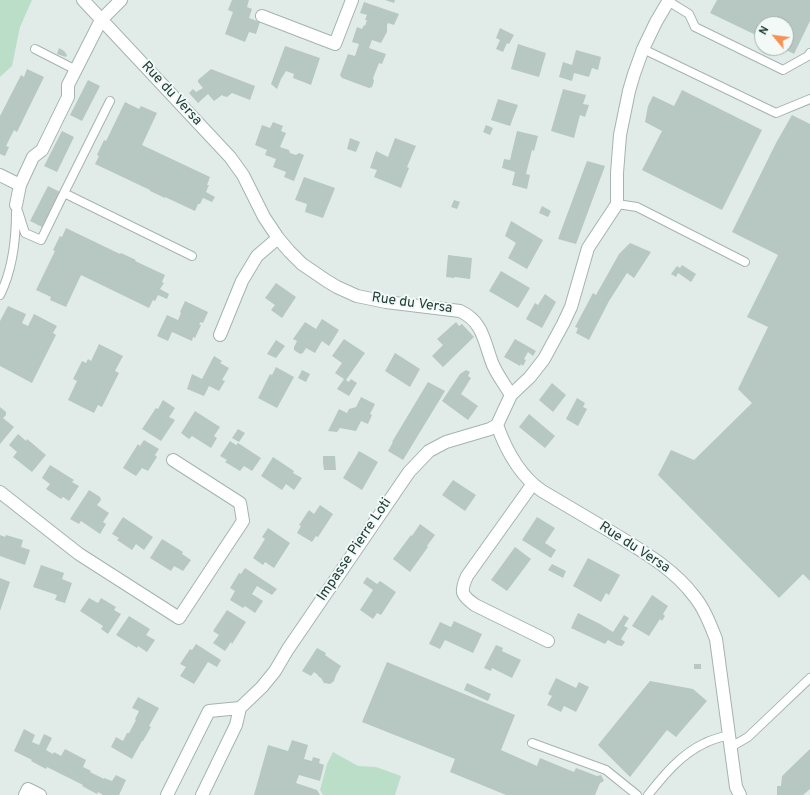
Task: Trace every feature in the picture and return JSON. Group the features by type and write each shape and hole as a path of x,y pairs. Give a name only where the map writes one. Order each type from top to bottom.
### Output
{"street":[{"name":"Rue du Versa","path":"83,0 230,158 243,175 264,217 278,238 302,264 337,287 357,296 386,302 460,311 466,314 475,321 479,328 486,343 493,365 511,395"},
{"path":"16,205 20,184 33,157 42,150 68,96 68,85 101,20 121,0"},
{"path":"262,16 335,44 352,0"},
{"path":"497,425 511,395 530,378 544,359 560,330 571,307 588,248 617,204 620,135 629,91 643,49 656,22 669,1"},
{"path":"0,175 20,184"},
{"path":"220,335 242,280 257,256 278,238"},
{"name":"Rue du Versa","path":"497,425 509,452 532,484 639,549 664,566 680,579 695,596 707,617 716,639 736,787 740,795"},
{"name":"Impasse Pierre Loti","path":"240,708 262,687 275,671 288,649 409,472 429,451 446,442 497,425"},
{"path":"0,492 79,554 179,618 243,521 240,503 173,460"},
{"path":"532,484 467,576 463,585 463,592 467,599 475,605 548,641"},
{"path":"167,795 209,711 240,708 236,725 202,795"},
{"path":"25,795 28,789 40,795"}],"lane":[{"path":"669,1 689,14 695,27 783,70 808,56 810,53"},
{"path":"35,49 76,70"},
{"path":"643,49 776,113 810,99"},
{"path":"16,205 25,233 41,240 110,101"},
{"path":"64,193 192,256"},
{"path":"617,204 637,207 745,262"},
{"path":"0,295 9,272 16,228 16,205"},
{"path":"648,795 667,772 687,754 705,743 730,741 748,737 810,678"},
{"path":"532,744 606,770 637,795"}],"green space":[{"path":"0,0 32,0 20,27 12,66 0,77"},
{"path":"333,752 358,766 376,767 401,776 395,795 323,795 320,790 327,764"}],"building":[{"path":"232,0 249,0 247,7 252,9 249,18 260,22 256,34 249,32 245,42 225,34 233,12 228,10"},
{"path":"385,0 395,0 394,3"},
{"path":"717,0 810,0 810,21 794,54 794,16 754,16 754,34 710,13"},
{"path":"364,2 399,14 394,25 388,23 387,32 381,43 372,40 369,48 386,54 382,64 379,63 373,78 374,81 372,87 369,88 342,78 340,75 348,54 355,56 359,44 352,42 357,27 362,29 367,20 365,20 367,15 360,13"},
{"path":"500,28 514,35 509,44 507,43 503,52 496,49 500,40 496,38"},
{"path":"518,44 546,53 539,77 511,69"},
{"path":"285,46 320,58 311,85 293,78 294,74 286,71 277,89 271,84"},
{"path":"59,48 64,51 67,55 66,57 57,54"},
{"path":"576,50 601,57 598,70 592,68 589,77 574,73 572,81 559,77 563,62 572,65"},
{"path":"27,69 44,77 17,132 14,130 6,146 9,147 5,156 0,154 0,116 21,75 24,77"},
{"path":"211,69 255,86 250,100 232,93 227,97 222,95 214,101 208,94 198,103 189,93 193,89 196,92 203,88 198,80"},
{"path":"88,80 100,86 82,121 70,115"},
{"path":"563,89 586,95 583,104 589,105 585,117 580,115 574,138 551,131"},
{"path":"682,90 762,130 722,210 642,170 662,131 645,122 648,106 653,96 674,106"},
{"path":"498,99 518,105 510,126 491,120"},
{"path":"125,102 139,109 141,106 157,113 142,145 210,177 206,192 215,197 212,202 203,198 195,211 95,164 99,156 97,155 104,140 106,141"},
{"path":"792,115 810,124 810,581 803,574 779,598 658,475 671,450 694,460 752,403 738,389 768,327 747,317 778,255 732,232 776,143"},
{"path":"273,122 283,126 281,131 286,133 280,147 289,150 290,153 296,155 299,153 304,155 294,181 284,177 286,172 273,167 276,159 265,155 267,150 255,145 262,125 270,128"},
{"path":"486,125 493,128 490,135 483,132"},
{"path":"62,131 74,137 57,172 44,166"},
{"path":"517,131 538,136 534,151 532,150 526,174 530,175 527,189 512,185 515,172 502,168 504,159 510,160"},
{"path":"350,138 360,142 356,152 347,149"},
{"path":"395,138 416,146 407,167 409,168 401,188 374,177 377,170 370,168 376,151 388,157"},
{"path":"587,161 605,166 576,244 558,239"},
{"path":"304,177 335,188 323,218 305,212 307,204 295,200"},
{"path":"48,186 60,192 42,227 30,221"},
{"path":"454,200 460,202 457,209 451,207"},
{"path":"542,206 551,211 548,217 539,213"},
{"path":"511,221 543,240 527,269 508,258 516,243 505,236"},
{"path":"66,228 165,275 162,282 164,283 160,289 169,294 167,299 158,295 155,301 153,300 149,308 81,275 66,307 50,300 51,297 36,290 55,251 53,250"},
{"path":"630,243 651,252 634,278 627,273 609,301 589,340 576,333 578,328 575,327 593,293 596,295 619,254"},
{"path":"448,255 472,258 470,279 446,277"},
{"path":"682,265 696,274 691,282 678,273 676,277 671,274 677,266 680,268"},
{"path":"501,271 530,288 518,308 489,291"},
{"path":"276,283 296,297 282,318 271,310 275,305 265,298"},
{"path":"545,294 556,302 542,328 526,319 535,303 538,305"},
{"path":"185,301 208,312 203,323 201,322 199,324 201,325 195,338 193,337 192,341 172,332 168,341 157,336 167,315 178,320"},
{"path":"8,306 26,314 22,323 28,326 34,314 57,326 53,333 56,335 32,383 0,366 0,321"},
{"path":"322,319 339,330 329,346 322,341 315,353 306,348 303,353 300,354 294,350 297,341 293,339 305,322 316,329"},
{"path":"456,322 459,326 462,324 474,337 443,367 432,356 443,345 437,339"},
{"path":"344,339 365,353 346,380 349,382 351,379 357,383 349,396 337,389 344,379 335,373 342,363 332,356"},
{"path":"515,339 536,351 533,356 528,352 524,359 526,360 523,366 521,364 520,366 504,357"},
{"path":"276,340 285,346 276,358 267,354"},
{"path":"99,344 123,356 115,371 119,373 102,407 98,405 94,413 68,400 77,381 73,379 82,361 86,363 88,359 91,361"},
{"path":"395,353 420,369 410,387 385,371"},
{"path":"214,356 222,361 220,363 229,368 222,380 225,381 219,391 209,386 204,396 187,389 192,374 202,379"},
{"path":"276,367 294,377 277,408 258,398 270,374 272,375"},
{"path":"302,370 310,374 306,382 298,378"},
{"path":"466,370 470,372 468,376 471,378 461,394 478,406 468,420 442,401 460,374"},
{"path":"428,382 445,391 403,460 388,451"},
{"path":"552,383 566,395 553,412 539,400"},
{"path":"361,397 375,404 370,414 372,415 368,424 361,421 356,431 340,428 337,432 328,431 339,409 347,413 349,409 356,407"},
{"path":"577,398 585,403 583,407 587,409 578,426 566,419"},
{"path":"163,400 175,408 169,417 175,420 161,441 142,429 156,408 158,409"},
{"path":"0,407 6,412 6,415 3,418 14,427 0,444"},
{"path":"195,411 220,427 214,436 217,438 211,448 192,436 189,439 181,433"},
{"path":"529,414 555,436 545,448 519,427"},
{"path":"238,429 245,433 239,442 232,438"},
{"path":"18,434 26,441 27,439 46,455 32,472 13,457 17,452 9,445"},
{"path":"144,440 159,449 155,455 157,457 148,471 142,468 136,476 123,468 138,444 140,446"},
{"path":"230,441 236,445 238,443 261,458 252,471 244,466 240,471 225,462 227,460 220,456"},
{"path":"359,451 378,462 362,490 343,478"},
{"path":"323,456 335,456 336,470 324,470"},
{"path":"273,457 294,471 293,473 302,478 294,490 286,484 282,490 261,476"},
{"path":"50,465 74,480 72,482 79,486 69,501 63,497 61,499 46,489 50,484 42,478"},
{"path":"453,480 476,495 465,511 442,495"},
{"path":"89,490 100,497 101,500 97,505 109,513 103,522 106,524 100,534 81,521 79,524 70,519"},
{"path":"320,505 333,514 318,537 316,536 312,542 297,533 301,526 299,525 309,510 314,514"},
{"path":"123,517 153,537 144,550 136,544 132,550 117,540 119,538 112,534"},
{"path":"537,517 555,528 545,543 556,550 551,558 522,540"},
{"path":"420,524 435,535 410,572 393,559"},
{"path":"268,528 290,543 274,568 265,562 263,565 253,558 265,539 262,537"},
{"path":"0,535 5,537 6,535 23,540 21,547 30,550 25,565 0,556"},
{"path":"162,539 183,552 182,554 191,560 183,571 174,566 171,571 150,558"},
{"path":"515,547 531,559 507,591 491,580"},
{"path":"588,558 620,575 609,595 606,593 601,602 573,586"},
{"path":"552,564 566,571 563,578 548,570"},
{"path":"41,565 64,573 62,579 72,583 65,603 55,600 57,595 33,587"},
{"path":"245,568 277,589 272,595 257,586 252,594 263,601 255,613 245,606 243,608 230,600 235,591 230,588 239,573 241,574"},
{"path":"367,577 377,584 380,581 396,592 381,615 377,613 373,619 360,610 373,590 363,583"},
{"path":"0,578 10,582 0,611"},
{"path":"652,595 668,606 663,614 665,616 662,621 660,619 649,636 632,626"},
{"path":"89,598 98,603 101,598 116,607 114,610 121,614 108,634 101,629 103,626 80,611"},
{"path":"227,610 246,622 232,644 231,642 225,651 213,643 219,635 213,631"},
{"path":"578,613 613,632 624,615 629,618 624,626 628,628 621,639 625,642 622,646 608,640 605,644 571,628"},
{"path":"129,616 150,629 146,635 155,640 147,652 138,646 137,648 116,635"},
{"path":"454,621 482,634 473,653 445,640 440,649 429,644 440,622 451,627"},
{"path":"196,644 221,660 217,667 208,662 194,684 180,676 186,667 180,664 190,649 192,650"},
{"path":"496,645 503,648 502,651 521,660 512,678 492,668 491,671 484,668"},
{"path":"317,648 326,653 325,655 341,666 334,681 330,684 324,683 314,672 311,676 302,671"},
{"path":"387,662 515,715 501,750 537,766 540,758 574,772 576,768 597,776 601,775 604,781 600,783 595,795 506,795 450,772 455,759 362,722"},
{"path":"694,664 701,664 701,669 694,669"},
{"path":"556,678 576,688 579,682 589,687 576,712 564,706 561,712 547,705 552,696 548,694"},
{"path":"650,681 693,689 707,701 676,737 667,730 630,777 598,745"},
{"path":"467,683 491,694 488,701 464,690"},
{"path":"138,697 159,708 149,726 151,727 132,759 111,747 116,737 123,741 127,733 129,733 139,711 132,708"},
{"path":"24,729 35,735 32,742 39,745 44,734 52,738 46,750 53,754 54,752 61,756 65,749 86,760 83,767 91,771 90,772 112,781 116,775 126,780 119,795 103,795 98,792 97,794 82,786 83,785 47,767 46,769 14,751"},
{"path":"292,740 308,745 304,759 312,761 313,757 320,759 319,763 324,765 320,781 299,775 296,783 317,790 320,795 254,795 268,745 288,751"},
{"path":"810,749 810,789 803,795 777,795 777,786 781,786 782,776"}]}
